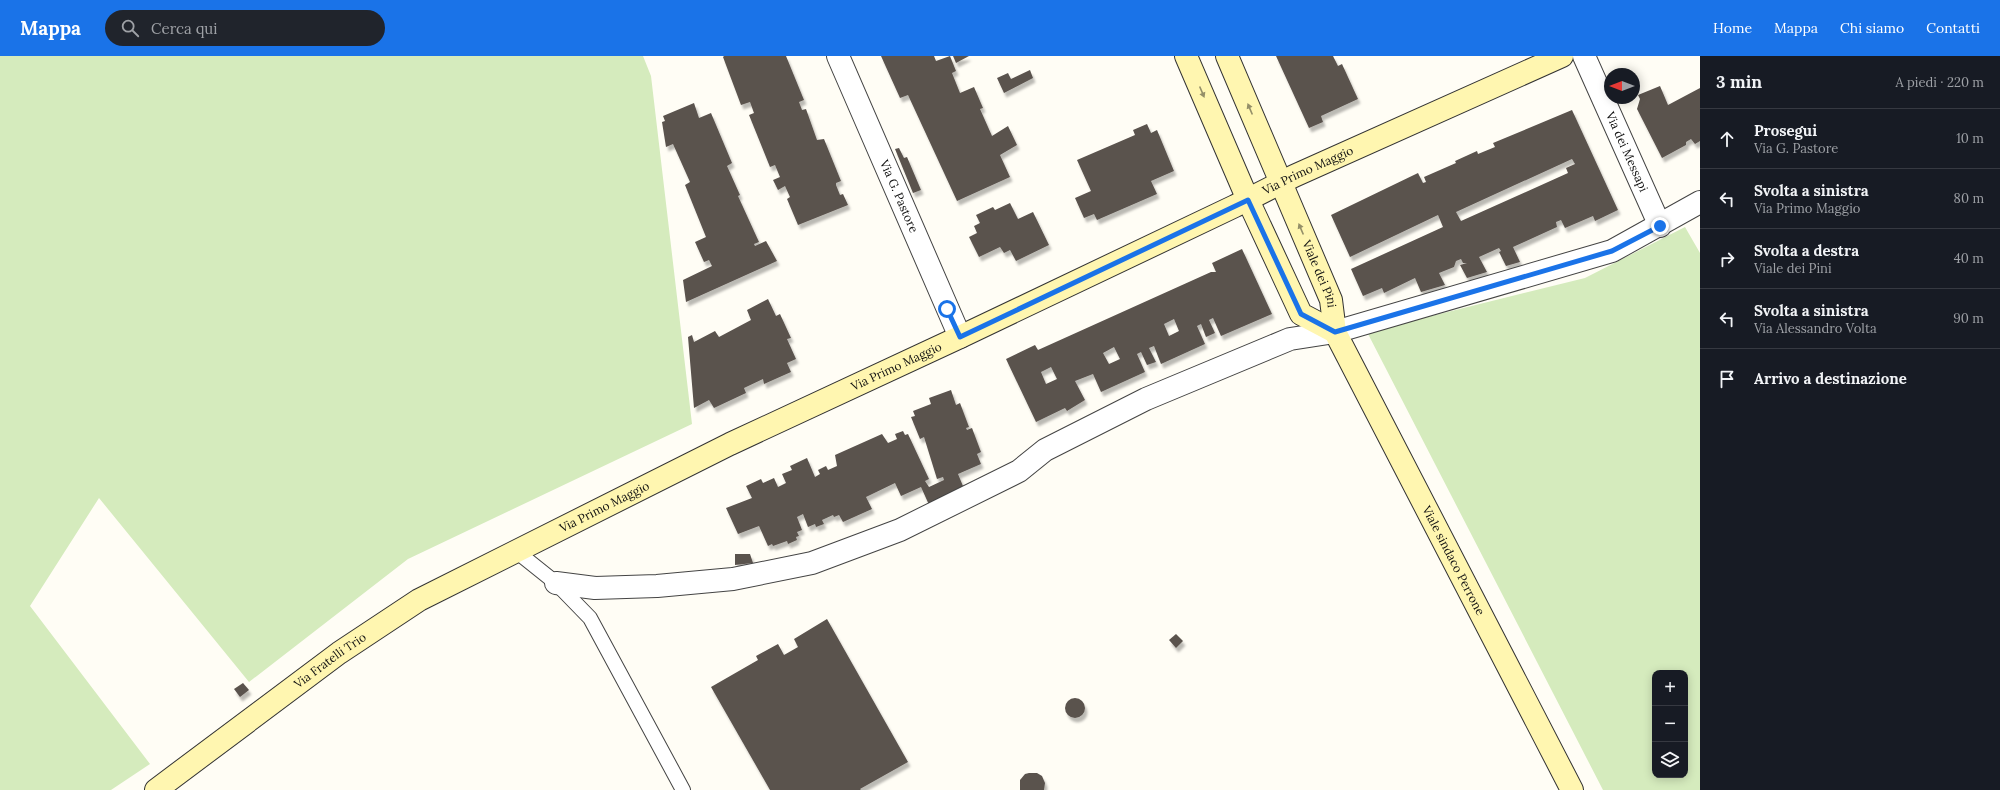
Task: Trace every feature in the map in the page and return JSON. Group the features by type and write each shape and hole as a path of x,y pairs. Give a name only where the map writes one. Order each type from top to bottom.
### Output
{"street":[{"name":"Via G. Pastore","path":"838,56 960,337"},
{"name":"Viale dei Pini","path":"1186,56 1248,200 1301,314 1335,332"},
{"name":"Viale dei Pini","path":"1227,56 1331,300 1335,332"},
{"name":"Via Primo Maggio","path":"516,551 730,444 960,337 1248,200 1294,176 1562,56"},
{"name":"Via dei Messapi","path":"1584,56 1660,226"},
{"path":"556,583 595,588 657,586 733,579 812,562 900,530 1019,471 1045,450 1146,399 1290,339 1335,332 1612,251 1660,226 1700,202"},
{"name":"Viale sindaco Perrone","path":"1335,332 1572,790"},
{"name":"Via Fratelli Trio","path":"156,790 363,636 419,600 516,551"}],"lane":[{"path":"516,551 556,583 590,618 683,790"}],"green space":[{"path":"0,56 643,56 651,76 692,424 408,559 249,682 99,498 30,606 150,764 111,790 0,790"},
{"path":"1685,227 1700,253 1700,790 1603,790 1367,332 1585,278"}],"building":[{"path":"786,56 804,100 799,102 802,110 806,109 817,140 824,139 841,181 836,183 836,185 840,195 843,194 848,205 798,225 787,199 790,197 785,186 778,190 773,180 780,177 775,165 770,167 749,115 754,113 750,102 741,105 723,57"},
{"path":"881,56 934,56 936,61 950,56 956,71 952,73 960,93 974,87 983,108 980,109 992,136 1008,126 1017,145 1000,155 1010,177 957,201 908,95 900,98"},
{"path":"953,56 969,56 956,63"},
{"path":"1276,56 1333,56 1338,66 1342,64 1358,99 1321,116 1323,122 1309,128"},
{"path":"1030,70 1033,78 1004,93 997,78 1008,73 1011,79"},
{"path":"1660,86 1668,105 1700,88 1700,141 1695,144 1691,139 1686,142 1686,145 1662,158 1637,109 1638,104 1640,104 1640,94"},
{"path":"694,103 699,118 711,113 732,163 727,166 740,195 738,196 759,242 754,244 755,246 766,241 777,261 686,302 683,280 712,266 709,260 704,262 695,242 706,237 685,185 690,182 673,144 666,147 662,122 665,121 663,116"},
{"path":"1572,110 1618,210 1595,221 1593,216 1565,228 1561,220 1556,222 1557,227 1513,247 1520,262 1506,266 1499,252 1501,251 1499,248 1479,257 1487,272 1467,278 1460,265 1467,263 1463,263 1461,259 1456,261 1454,267 1439,273 1445,285 1421,292 1415,278 1384,293 1382,288 1363,296 1351,269 1443,227 1438,215 1350,257 1331,215 1418,173 1423,183 1426,182 1424,177 1456,163 1455,161 1477,151 1478,154 1495,147 1493,143","holes":["1572,159 1575,164 1566,168 1568,173 1461,221 1456,212"]},
{"path":"1147,124 1151,133 1157,130 1174,171 1151,181 1157,194 1097,220 1094,214 1084,218 1075,198 1091,191 1077,160 1135,135 1133,130"},
{"path":"899,148 904,158 907,157 921,190 913,193 895,149"},
{"path":"1010,203 1018,219 1033,212 1049,245 1016,261 1010,250 1004,253 1000,247 979,257 969,237 977,233 974,226 980,223 976,215 993,207 995,210"},
{"path":"1242,249 1272,314 1221,336 1213,318 1209,320 1215,333 1206,337 1201,324 1197,326 1205,344 1161,364 1154,346 1149,348 1156,362 1147,365 1141,352 1137,354 1145,372 1101,392 1093,374 1075,381 1085,400 1067,411 1065,408 1036,422 1006,359 1035,345 1038,350 1211,272 1216,272 1212,263","holes":["1174,319 1179,331 1169,336 1164,324","1114,347 1120,359 1109,364 1103,353","1051,367 1057,379 1046,384 1041,372"]},
{"path":"768,299 776,316 780,314 791,338 787,339 796,359 787,363 791,372 764,384 763,379 744,388 746,393 714,408 709,400 694,408 688,337 692,335 694,342 715,331 719,337 751,320 747,310"},
{"path":"951,390 956,405 960,403 969,427 966,428 967,430 972,428 981,452 977,454 981,464 958,474 965,491 930,507 921,487 901,496 895,483 866,497 872,509 843,522 839,515 834,517 833,515 822,520 824,524 816,527 815,524 808,527 803,514 797,517 802,530 797,532 799,536 796,537 797,540 788,544 787,541 773,546 772,544 768,546 759,526 738,534 726,508 752,498 746,486 761,479 763,483 774,478 778,487 786,483 782,474 792,470 790,466 807,458 815,477 820,474 818,470 826,466 828,470 837,466 835,455 882,434 888,443 897,439 895,434 903,431 905,435 908,434 929,479 925,481 929,487 944,480 943,477 937,479 924,437 920,439 911,417 915,416 913,411 931,404 929,398"},
{"path":"735,554 750,554 753,563 735,565"},
{"path":"827,619 908,762 860,789 861,790 770,790 711,687 758,660 756,656 778,644 784,655 798,647 794,639"},
{"path":"1176,634 1183,641 1176,648 1169,640"},
{"path":"243,683 249,690 240,697 234,689"},
{"path":"1075,698 1082,701 1085,708 1082,715 1075,718 1068,715 1065,708 1068,701"},
{"path":"1037,773 1042,776 1045,783 1044,790 1020,790 1020,780 1025,774"}],"route":[{"path":"947,309 960,337 1248,200 1301,314 1335,332 1612,251 1660,226"}]}
